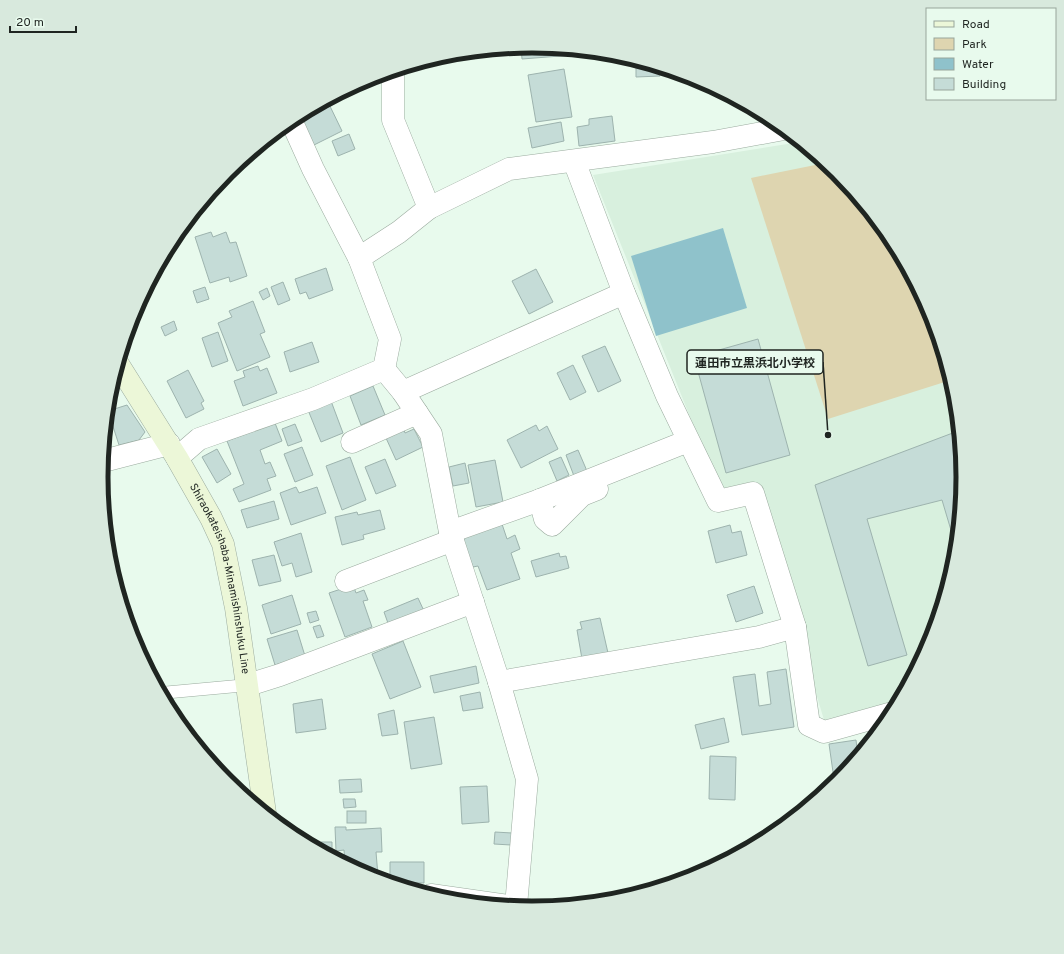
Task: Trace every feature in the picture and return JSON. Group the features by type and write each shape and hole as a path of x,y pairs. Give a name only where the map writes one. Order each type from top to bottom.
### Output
{"main road":[{"name":"Shiraokateishaba-Minamishinshuku Line","path":"121,369 173,451 211,518 223,544 236,608 264,805"}],"street":[{"path":"393,77 393,120 429,208"},
{"path":"294,126 313,169 359,258 390,339 384,369"},
{"path":"359,258 399,232 429,208 509,169 713,142 776,130"},
{"path":"574,161 624,293 667,396 718,501 753,493 795,626 808,725 824,732 883,715"},
{"path":"403,392 624,293"},
{"path":"384,369 403,392 431,434 452,536 499,682 527,779 516,900"},
{"path":"109,460 173,451 199,439 313,399 384,369"},
{"path":"352,442 417,413"},
{"path":"346,582 540,500 691,445"},
{"path":"248,685 280,675 473,602"},
{"path":"499,682 760,637 795,626"}],"lane":[{"path":"167,692 248,685"}],"shaded area":[{"path":"793,143 812,158 851,197 885,241 899,265 924,315 942,367 952,422 956,477 952,532 942,587 924,639 912,665 891,702 824,720 753,482 719,489 593,175"}],"green space":[{"path":"819,164 832,177 851,197 885,241 899,265 924,315 942,367 945,382 828,419 751,178"}],"water":[{"path":"723,228 747,308 656,336 631,256"}],"building":[{"path":"522,53 571,55 522,59"},
{"path":"636,66 660,73 660,76 636,77"},
{"path":"564,69 572,117 536,122 528,75"},
{"path":"329,105 342,131 314,145 302,121"},
{"path":"612,116 615,141 579,146 577,127 589,125 589,119"},
{"path":"561,122 564,141 532,148 528,128"},
{"path":"349,134 355,149 338,156 332,141"},
{"path":"211,232 213,237 226,232 230,243 236,242 247,276 230,282 229,277 210,283 195,237"},
{"path":"326,268 333,290 309,299 306,292 300,294 295,279"},
{"path":"536,269 553,302 529,314 512,281"},
{"path":"283,282 290,300 278,305 271,287"},
{"path":"205,287 209,299 197,303 193,291"},
{"path":"267,288 270,296 263,300 259,292"},
{"path":"253,301 265,332 260,334 270,357 237,371 218,323 232,317 229,311"},
{"path":"174,321 177,330 165,336 161,327"},
{"path":"218,332 228,361 212,367 202,338"},
{"path":"758,339 790,455 726,473 694,357"},
{"path":"312,342 319,362 290,372 284,352"},
{"path":"605,346 621,381 598,392 582,356"},
{"path":"573,365 586,392 570,400 557,373"},
{"path":"258,366 260,371 267,368 277,393 243,406 234,381 245,377 243,371"},
{"path":"188,370 204,401 201,403 204,409 186,418 167,381"},
{"path":"373,386 385,415 361,425 350,396"},
{"path":"331,401 343,433 321,442 308,410"},
{"path":"127,405 145,432 139,440 119,445 112,423 114,409"},
{"path":"275,423 282,441 260,450 265,464 270,462 276,476 267,479 271,490 239,502 233,489 244,484 227,441"},
{"path":"295,424 302,441 288,446 282,429"},
{"path":"536,425 539,431 547,426 558,449 521,468 507,440"},
{"path":"414,429 423,447 396,460 386,438 404,430 405,433"},
{"path":"953,433 956,477 952,533 942,500 867,519 907,655 868,666 815,485"},
{"path":"302,447 313,475 295,482 284,454"},
{"path":"217,449 231,474 217,483 202,457"},
{"path":"578,450 587,471 574,476 566,455"},
{"path":"350,457 366,500 342,510 326,466"},
{"path":"561,457 569,475 557,481 549,462"},
{"path":"385,459 396,486 376,494 365,467"},
{"path":"495,460 503,502 476,507 468,465"},
{"path":"465,463 469,483 453,486 449,467"},
{"path":"296,487 299,493 317,487 326,513 291,525 280,493"},
{"path":"274,501 279,519 247,528 241,510"},
{"path":"380,510 385,529 363,535 364,539 342,545 335,517 357,512 358,515"},
{"path":"502,524 507,539 515,535 520,549 511,553 520,579 487,590 478,566 473,567 462,538"},
{"path":"730,525 732,533 741,531 747,555 716,563 708,531"},
{"path":"301,533 312,572 296,577 292,563 282,566 274,542"},
{"path":"559,553 560,557 566,556 569,568 536,577 531,561"},
{"path":"274,555 281,581 259,586 252,560"},
{"path":"353,585 356,593 364,590 368,600 363,601 372,627 345,637 329,593"},
{"path":"754,586 763,613 736,622 727,595"},
{"path":"292,595 301,624 271,634 262,605"},
{"path":"418,598 424,611 389,626 384,612"},
{"path":"316,611 319,620 310,623 307,613"},
{"path":"600,618 608,653 582,659 577,630 582,629 580,622"},
{"path":"320,625 324,636 317,638 313,627"},
{"path":"297,630 305,656 275,665 267,639"},
{"path":"403,641 421,687 390,699 372,654"},
{"path":"476,666 479,683 434,693 430,676"},
{"path":"786,669 794,727 742,735 733,677 755,674 759,706 771,704 767,672"},
{"path":"480,692 483,708 463,711 460,696"},
{"path":"322,699 326,729 296,733 293,704"},
{"path":"394,710 398,734 382,736 378,714"},
{"path":"434,717 442,764 411,769 404,722"},
{"path":"724,718 729,742 701,749 695,725"},
{"path":"856,740 857,749 833,775 829,744"},
{"path":"710,756 736,757 735,800 709,799"},
{"path":"361,779 362,792 340,793 339,780"},
{"path":"487,786 489,822 462,824 460,787"},
{"path":"343,799 355,799 356,807 344,808"},
{"path":"347,811 366,811 366,823 347,823"},
{"path":"335,827 346,827 346,830 381,828 382,852 376,852 378,872 345,857 344,850 336,851"},
{"path":"495,832 512,833 511,845 494,844"},
{"path":"321,842 332,842 332,850 321,845"},
{"path":"390,862 424,862 424,883 409,883 390,876"}],"place":[{"name":"蓮田市立黒浜北小学校","path":"828,435"}]}
